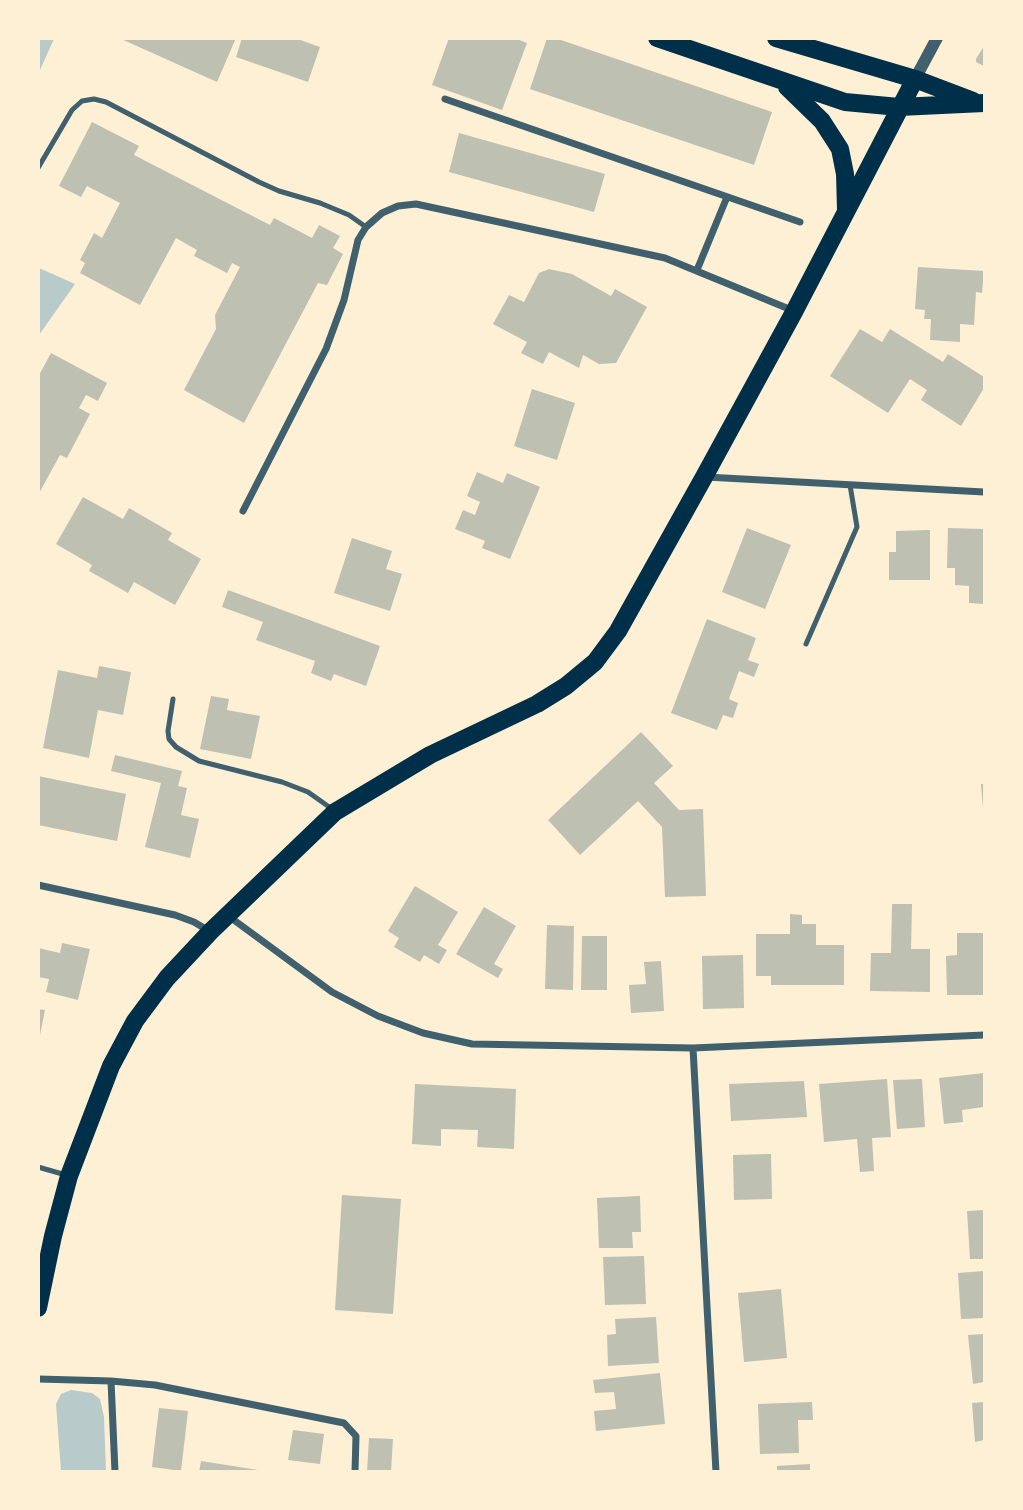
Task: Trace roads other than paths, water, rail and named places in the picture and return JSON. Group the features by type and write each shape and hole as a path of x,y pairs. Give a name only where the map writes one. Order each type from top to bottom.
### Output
{"main road":[{"path":"657,38 845,102 900,107 981,103"},
{"path":"776,38 915,79 981,103"},
{"path":"38,1308 69,1176 111,1066 135,1021 167,978 210,932 335,812 430,755 537,704 566,686 595,662 618,631 704,477 794,312 915,79"},
{"path":"779,81 822,121 840,149 845,174 846,211"}],"street":[{"path":"915,79 937,38"},
{"path":"445,99 800,222"},
{"path":"697,270 727,197"},
{"path":"243,511 326,349 344,300 358,240 366,227 382,213 398,206 416,204 665,258 794,312"},
{"path":"704,477 985,492"},
{"path":"38,885 174,915 194,922 210,932"},
{"path":"227,915 332,992 378,1016 423,1033 472,1044 693,1048 985,1035"},
{"path":"693,1048 716,1472"},
{"path":"38,1379 155,1385 344,1423 356,1436 355,1472"},
{"path":"111,1381 115,1472"}],"lane":[{"path":"38,168 72,110 82,101 94,99 106,102 259,182 349,215 366,227"},
{"path":"806,644 857,527 850,485"},
{"path":"173,699 168,731 169,739 176,747 199,761 282,782 308,792 335,812"},
{"path":"38,1167 69,1176"}]}
